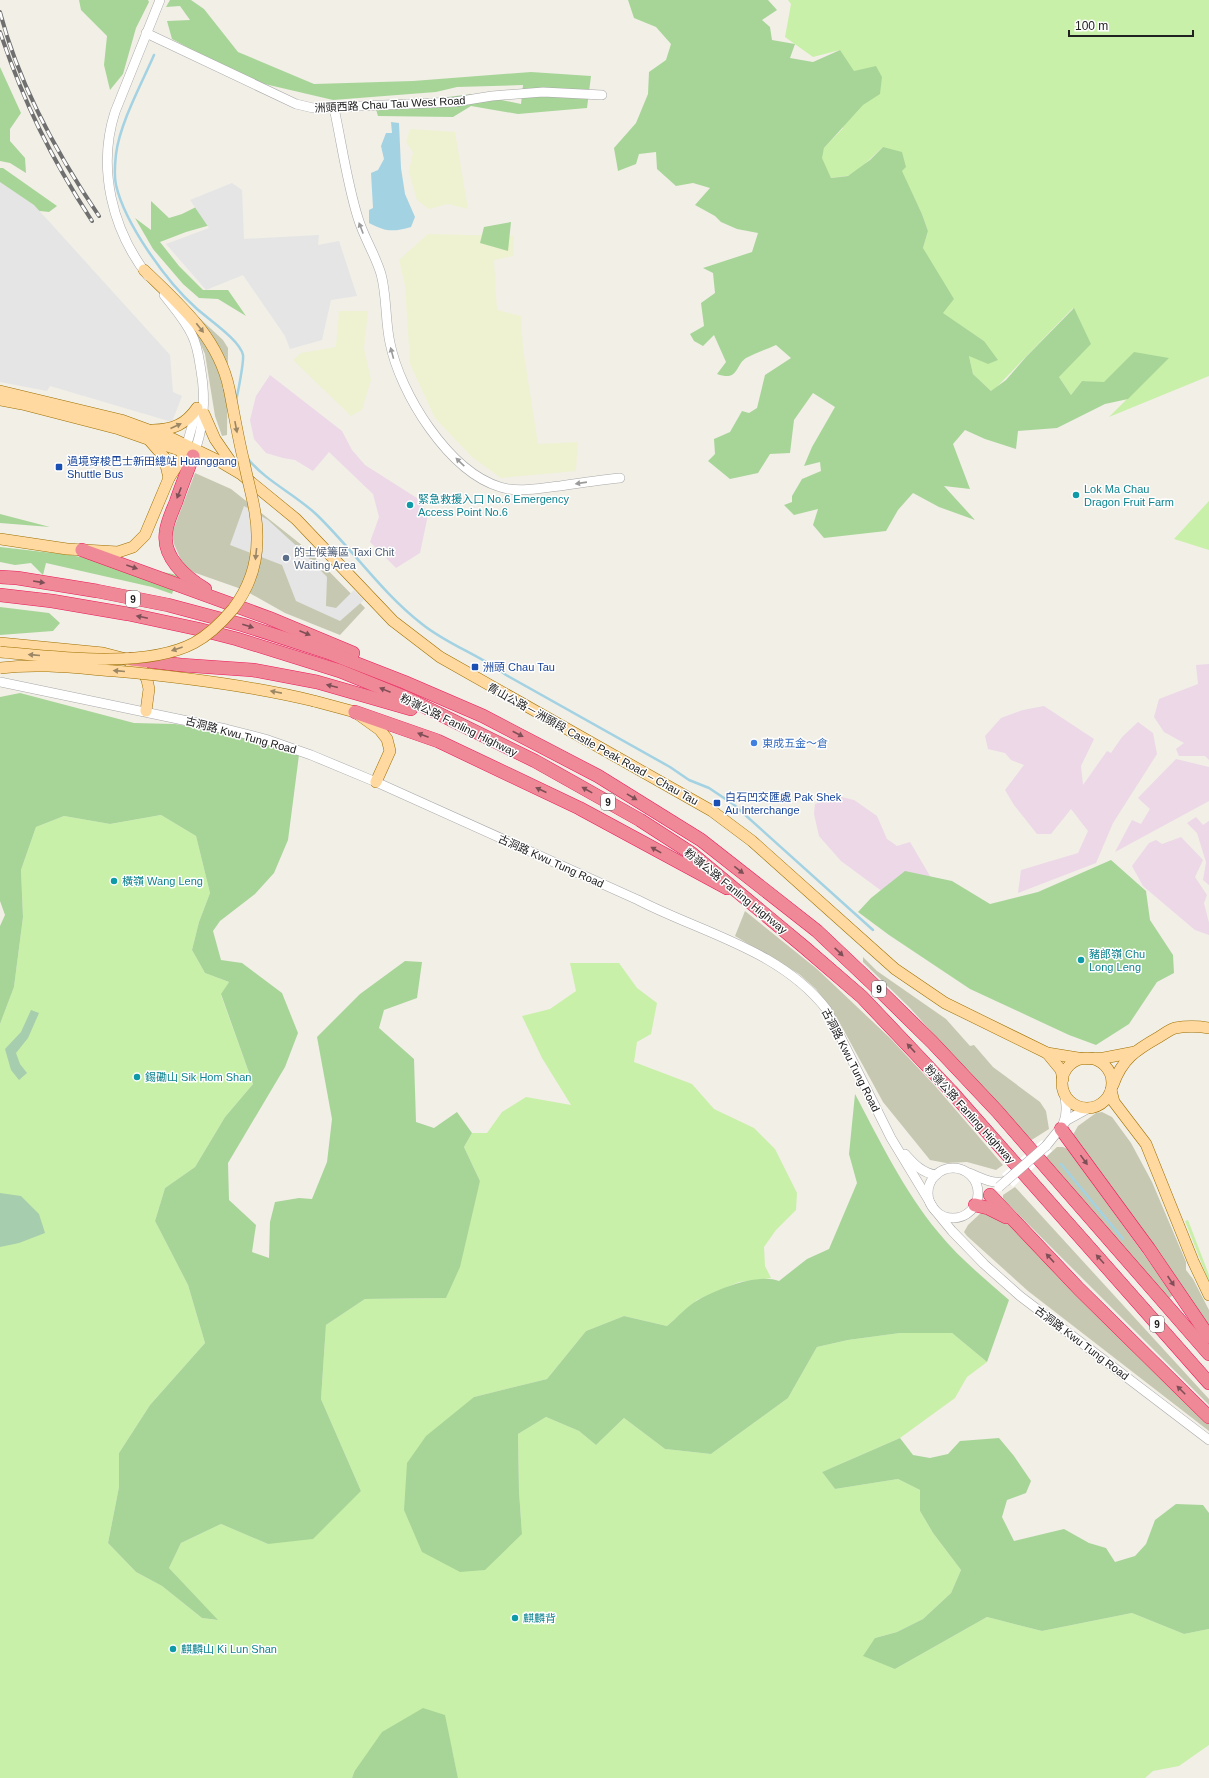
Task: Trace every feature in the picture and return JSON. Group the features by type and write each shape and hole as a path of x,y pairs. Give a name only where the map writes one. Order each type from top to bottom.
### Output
{"highway":[{"path":"190,451 166,530 166,545 174,563 184,573 201,586 231,603"},
{"path":"82,550 231,603 393,669 483,716"},
{"name":"粉嶺公路 Fanling Highway","path":"0,577 17,578 97,591 168,606 242,625 332,654 404,682 483,716 598,776 701,840 817,931 890,1000 993,1107 1209,1354"},
{"name":"粉嶺公路 Fanling Highway","path":"0,595 52,601 128,614 237,639 340,671 409,700 535,761 640,820 697,857 852,987 896,1032 955,1095 1209,1383"},
{"path":"126,659 181,665 253,670 317,682 459,724"},
{"path":"355,712 438,741 572,804 746,898"},
{"path":"1061,1129 1149,1249 1209,1337"},
{"path":"990,1193 1000,1213 1032,1239"},
{"path":"990,1193 1078,1289 1209,1417"}],"main road":[{"path":"0,652 81,659 116,659 174,651 194,643 214,629 227,616 241,598 250,579 256,560 258,539 254,503 244,463 229,388 217,355 207,337 182,307 144,270"},
{"name":"青山公路－洲頭段 Castle Peak Road – Chau Tau","path":"0,391 84,410 190,451 241,474 296,519 318,540 393,621 440,657 712,811 752,841 895,969 920,987 952,1006 1047,1053"},
{"name":"青山公路－洲頭段 Castle Peak Road – Chau Tau","path":"0,400 148,434"},
{"path":"169,478 164,457 148,434 174,427 200,411 232,466 241,474"},
{"path":"0,539 82,550 126,551 138,543 148,530 169,478 190,451"},
{"name":"青山公路－洲頭段 Castle Peak Road – Chau Tau","path":"190,451 260,489"},
{"path":"0,643 103,653 126,659 143,671 148,680 149,689 146,711"},
{"path":"0,668 46,665 169,676 246,687 314,701 355,712 380,730 387,739 390,751 376,782"},
{"path":"1093,1107 1104,1101 1122,1065 1135,1052 1173,1029 1188,1026 1209,1028"},
{"path":"1047,1053 1081,1058 1104,1058 1135,1052"},
{"path":"1047,1053 1061,1070 1064,1091 1074,1104 1081,1107 1110,1105 1118,1109 1125,1117"},
{"path":"1063,1079 1067,1068 1073,1062 1081,1058 1097,1060 1109,1071 1112,1079 1111,1088 1114,1102 1146,1144 1209,1295"}],"street":[{"path":"160,0 112,121 107,158 109,189 116,214 126,239 144,270 189,328 198,349 201,370 200,411 190,451"},
{"name":"洲頭西路 Chau Tau West Road","path":"146,33 296,104 313,108 455,102 492,96 543,92 602,95"},
{"path":"334,108 357,217 376,258 381,276 388,334 394,362 409,397 432,432 470,472 486,482 501,488 525,490 620,478"},
{"name":"古洞路 Kwu Tung Road","path":"2,684 146,711 226,729 265,739 311,755 376,782 754,952 794,976 818,998 827,1010 891,1138 934,1209 952,1231 984,1264 1020,1296 1209,1440"},
{"path":"1061,1129 1066,1111 1064,1091"},
{"path":"952,1231 990,1193 998,1183 991,1182 964,1171 950,1168 936,1175 931,1181 928,1196 934,1209 941,1215 949,1218 962,1216 970,1211 990,1193 1046,1146 1073,1116 1093,1107"},
{"path":"891,1138 921,1170 928,1174 936,1175"},
{"path":"964,1171 975,1181 978,1189 990,1193"},
{"path":"960,1239 957,1231 957,1224 962,1216"}],"shaded area":[{"path":"410,129 455,132 468,209 448,204 429,209 417,200 409,172 413,152 406,142"},
{"path":"0,182 34,205 170,355 173,392 182,396 172,422 50,386 47,391 0,382"},
{"path":"232,183 242,190 244,239 319,235 318,245 339,241 357,296 331,300 322,340 290,349 285,336 243,275 206,290 166,244 209,228 190,200"},
{"path":"428,234 514,236 513,256 494,260 497,310 521,316 523,348 538,444 578,442 576,471 501,478 472,457 435,418 410,364 405,285 399,260"},
{"path":"339,311 368,311 364,348 371,380 362,410 351,416 293,360 301,353 336,347"},
{"path":"195,314 223,340 228,348 227,435 222,436 215,416 205,354 195,332"},
{"path":"270,375 342,431 352,450 365,465 420,500 428,515 420,553 396,568 370,542 379,517 373,494 329,452 313,471 295,460 266,453 254,439 250,420 256,396"},
{"path":"195,473 231,489 308,550 365,608 340,635 285,613 244,590 190,571 181,560 174,544 172,533"},
{"name":"的士候籌區 Taxi Chit Waiting Area","path":"244,506 268,520 302,551 327,577 326,606 336,608 354,590 364,600 340,621 296,601 282,565 230,545"},
{"path":"1209,664 1209,760 1205,756 1179,756 1176,749 1184,743 1164,732 1154,717 1159,699 1198,684 1196,665"},
{"path":"1044,706 1094,739 1081,766 1083,785 1107,751 1111,753 1122,737 1138,722 1153,733 1157,754 1113,823 1096,863 1018,893 1021,870 1078,853 1088,831 1071,809 1051,834 1037,834 1014,805 1005,790 1024,765 1011,760 1005,753 988,749 985,736 1001,718 1023,710"},
{"path":"1176,759 1209,767 1209,801 1115,852 1132,820 1141,824 1150,809 1138,798"},
{"path":"838,796 854,800 877,816 887,839 897,846 910,842 937,888 894,900 841,861 819,836 814,814 815,804"},
{"path":"1196,817 1203,825 1209,821 1209,885 1203,880 1206,862 1197,833 1187,823"},
{"path":"1181,837 1203,860 1195,877 1207,895 1204,903 1209,923 1209,935 1195,930 1143,886 1132,866 1149,843 1156,840 1162,844"},
{"path":"745,911 817,969 890,1038 936,1087 1003,1165 996,1170 967,1162 946,1163 930,1160 883,1102 837,1018 816,989 799,974 735,936"},
{"path":"863,957 877,971 946,1019 970,1046 974,1045 993,1067 1040,1102 1046,1111 1049,1129 1030,1141 910,1008 863,962"},
{"path":"1102,1112 1112,1117 1131,1143 1152,1182 1186,1262 1186,1270 1193,1279 1209,1310 1209,1327 1074,1140 1074,1133 1078,1126 1096,1113"},
{"path":"1057,1147 1068,1149 1173,1295 1168,1299 1044,1159"},
{"path":"1015,1187 1209,1399 1209,1405 1007,1203 1003,1198 1003,1195"},
{"path":"984,1210 996,1211 1209,1424 1209,1431 1028,1291 967,1236 964,1232 968,1225"}],"green space":[{"path":"79,0 148,0 149,2 136,28 123,74 110,90 104,65 107,36 81,10"},
{"path":"170,0 191,0 204,9 238,52 314,84 413,81 531,72 591,76 587,108 518,114 471,106 453,117 378,116 375,106 472,94 521,104 523,85 457,87 436,92 333,100 248,80 172,39 167,21 190,20 180,6 166,7"},
{"path":"628,0 768,0 777,10 762,20 770,27 772,40 795,44 790,58 813,62 840,50 854,71 876,66 882,77 880,94 863,105 824,148 822,158 831,178 848,176 870,160 883,147 902,152 906,167 902,171 922,214 928,231 923,248 954,299 943,313 984,341 998,360 988,364 969,356 973,374 991,391 1006,380 1026,357 1074,308 1091,344 1059,377 1071,395 1082,381 1104,382 1134,352 1169,358 1128,399 1105,404 1057,428 1018,431 1016,449 985,439 965,430 953,444 970,489 944,486 975,520 939,507 913,493 898,510 886,531 824,538 813,525 818,509 794,515 784,505 792,502 792,496 802,479 821,471 820,462 804,466 812,447 835,407 813,393 794,420 790,453 770,454 758,473 730,479 708,461 715,454 714,439 730,432 742,411 749,413 757,408 765,375 791,358 776,345 746,358 742,361 736,372 729,376 724,376 717,374 726,362 714,335 703,346 694,341 690,334 704,326 701,303 715,293 713,273 703,268 752,252 758,233 737,229 721,222 715,216 695,205 710,188 693,183 676,186 657,169 656,152 639,154 636,164 618,171 614,148 636,123 648,94 649,72 666,60 671,44 656,27 634,18"},
{"path":"788,0 1209,0 1209,376 1109,417 1168,358 1104,383 1082,381 1071,395 1059,377 1073,308 992,392 973,374 969,356 984,341 942,313 923,248 928,231 922,214 901,171 883,147 853,175 831,178 820,160 824,148 843,128 840,50 813,57 785,37 791,4"},
{"path":"0,67 21,113 10,129 10,141 25,158 26,173 10,163 0,161"},
{"path":"0,168 3,168 57,206 49,212 31,210 0,196"},
{"path":"151,201 169,218 182,214 204,203 228,220 186,232 160,242 179,266 203,290 228,290 246,316 218,299 199,298 183,284 153,249 135,218 151,230"},
{"path":"511,222 508,251 480,243 484,227"},
{"path":"1209,501 1209,550 1174,539"},
{"path":"0,514 50,527 0,523"},
{"path":"0,547 70,555 178,576 172,594 152,587 46,563 43,575 31,563 15,565 0,562"},
{"path":"0,607 49,613 60,623 53,631 0,635"},
{"path":"20,693 134,723 175,724 257,738 299,755 288,840 274,873 255,894 220,921 213,931 221,960 242,963 282,993 298,1033 285,1067 228,1163 229,1200 256,1225 252,1252 269,1258 270,1222 275,1202 299,1198 312,1199 327,1162 332,1119 317,1037 360,994 405,961 422,962 417,998 384,1010 379,1028 414,1059 416,1122 434,1128 457,1112 472,1133 464,1147 480,1181 460,1267 446,1298 365,1299 326,1325 321,1399 361,1491 313,1539 268,1544 221,1524 181,1543 169,1568 218,1620 202,1618 162,1586 136,1572 108,1543 119,1487 119,1453 150,1405 205,1343 188,1285 155,1221 165,1188 195,1167 225,1117 253,1084 221,994 229,982 205,973 192,950 199,922 210,893 196,836 161,815 110,824 64,816 36,827 21,870 23,917 14,987 0,1024 0,926 5,915 0,901 0,697"},
{"path":"161,815 196,836 210,893 199,922 192,950 205,973 229,982 221,995 253,1084 225,1117 195,1167 165,1188 155,1221 188,1285 205,1343 150,1405 119,1453 119,1487 108,1543 136,1572 162,1586 202,1618 217,1620 169,1568 181,1543 221,1524 268,1544 361,1491 321,1399 326,1325 365,1299 446,1298 480,1181 464,1147 472,1133 487,1133 502,1112 526,1097 571,1105 542,1058 522,1016 550,1009 576,991 570,963 619,963 637,988 657,1003 651,1034 637,1042 634,1062 692,1084 714,1109 754,1128 775,1149 797,1193 796,1210 776,1230 764,1247 765,1266 771,1278 739,1282 697,1300 667,1326 624,1316 586,1331 547,1379 474,1397 522,1534 519,1491 518,1434 546,1417 579,1431 596,1445 624,1418 665,1449 711,1454 788,1398 817,1347 848,1340 900,1333 952,1333 987,1362 967,1377 955,1398 900,1438 822,1472 835,1489 898,1479 920,1490 920,1511 933,1533 961,1570 951,1593 923,1619 897,1632 875,1638 895,1669 987,1617 1042,1631 1132,1613 1184,1634 1209,1629 1209,1745 1179,1766 1153,1771 1145,1778 458,1778 452,1750 354,1771 352,1778 0,1778 0,1024 14,987 23,917 21,870 36,827 64,816 110,824"},
{"path":"1111,860 1146,891 1150,920 1173,955 1174,973 1157,982 1129,1024 1096,1045 1069,1035 970,989 889,935 858,912 871,898 905,871 952,881 990,904 1038,892"},
{"path":"31,1010 39,1013 28,1038 16,1053 20,1064 27,1073 19,1080 11,1070 5,1049 21,1032"},
{"path":"855,1094 883,1148 914,1200 938,1232 954,1250 972,1268 1009,1300 987,1362 952,1333 900,1333 848,1340 817,1347 788,1398 711,1454 665,1449 624,1418 596,1445 579,1431 546,1417 518,1434 519,1491 522,1534 485,1570 460,1572 422,1552 404,1510 407,1463 426,1436 474,1397 547,1379 586,1331 624,1316 667,1326 690,1305 706,1296 738,1283 760,1279 779,1281 807,1259 829,1249 857,1183 849,1154"},
{"path":"0,1193 21,1196 39,1214 45,1233 19,1243 0,1247"},
{"path":"1188,1220 1209,1275 1209,1282 1185,1221"},
{"path":"900,1438 913,1455 930,1458 948,1454 960,1441 999,1438 1014,1456 1031,1481 1026,1493 1007,1500 1002,1517 1014,1541 1064,1529 1089,1543 1106,1548 1115,1562 1135,1556 1146,1544 1155,1520 1176,1504 1203,1505 1209,1513 1209,1629 1184,1634 1132,1613 1042,1631 987,1617 895,1669 863,1656 875,1638 897,1632 923,1619 951,1593 961,1570 933,1533 920,1511 920,1490 898,1479 835,1489 822,1472"},
{"path":"423,1708 445,1715 458,1778 352,1778 354,1772 382,1732"}],"water":[{"path":"391,122 399,123 401,168 405,194 415,217 411,227 399,230 385,230 369,223 369,210 373,208 371,173 378,170 384,159 381,146 386,133 392,133"}],"pier":[{"path":"1042,1140 1052,1151 1013,1187 1002,1174"}],"waterway":[{"path":"154,55 126,117 118,142 115,165 116,185 128,217 137,234 160,268 184,297 230,336 241,349 243,364 236,400"},
{"path":"248,459 272,481 317,515 394,599 422,624 442,638 670,767 689,780 709,788 733,804 873,930"},
{"path":"1061,1164 1123,1239"}],"railway":[{"path":"0,12 18,66 41,118 68,168 99,216"},
{"path":"0,32 19,83 40,130 77,198 92,221"}],"place":[{"name":"過境穿梭巴士新田總站 Huanggang Shuttle Bus","path":"59,467"},
{"name":"Lok Ma Chau Dragon Fruit Farm","path":"1076,495"},
{"name":"緊急救援入口 No.6 Emergency Access Point No.6","path":"410,505"},
{"name":"的士候籌區 Taxi Chit Waiting Area","path":"286,558"},
{"name":"洲頭 Chau Tau","path":"475,667"},
{"name":"東成五金～倉","path":"754,743"},
{"name":"白石凹交匯處 Pak Shek Au Interchange","path":"717,803"},
{"name":"橫嶺 Wang Leng","path":"114,881"},
{"name":"豬郎嶺 Chu Long Leng","path":"1081,960"},
{"name":"錫磡山 Sik Hom Shan","path":"137,1077"},
{"name":"麒麟背","path":"515,1618"},
{"name":"麒麟山 Ki Lun Shan","path":"173,1649"}]}
